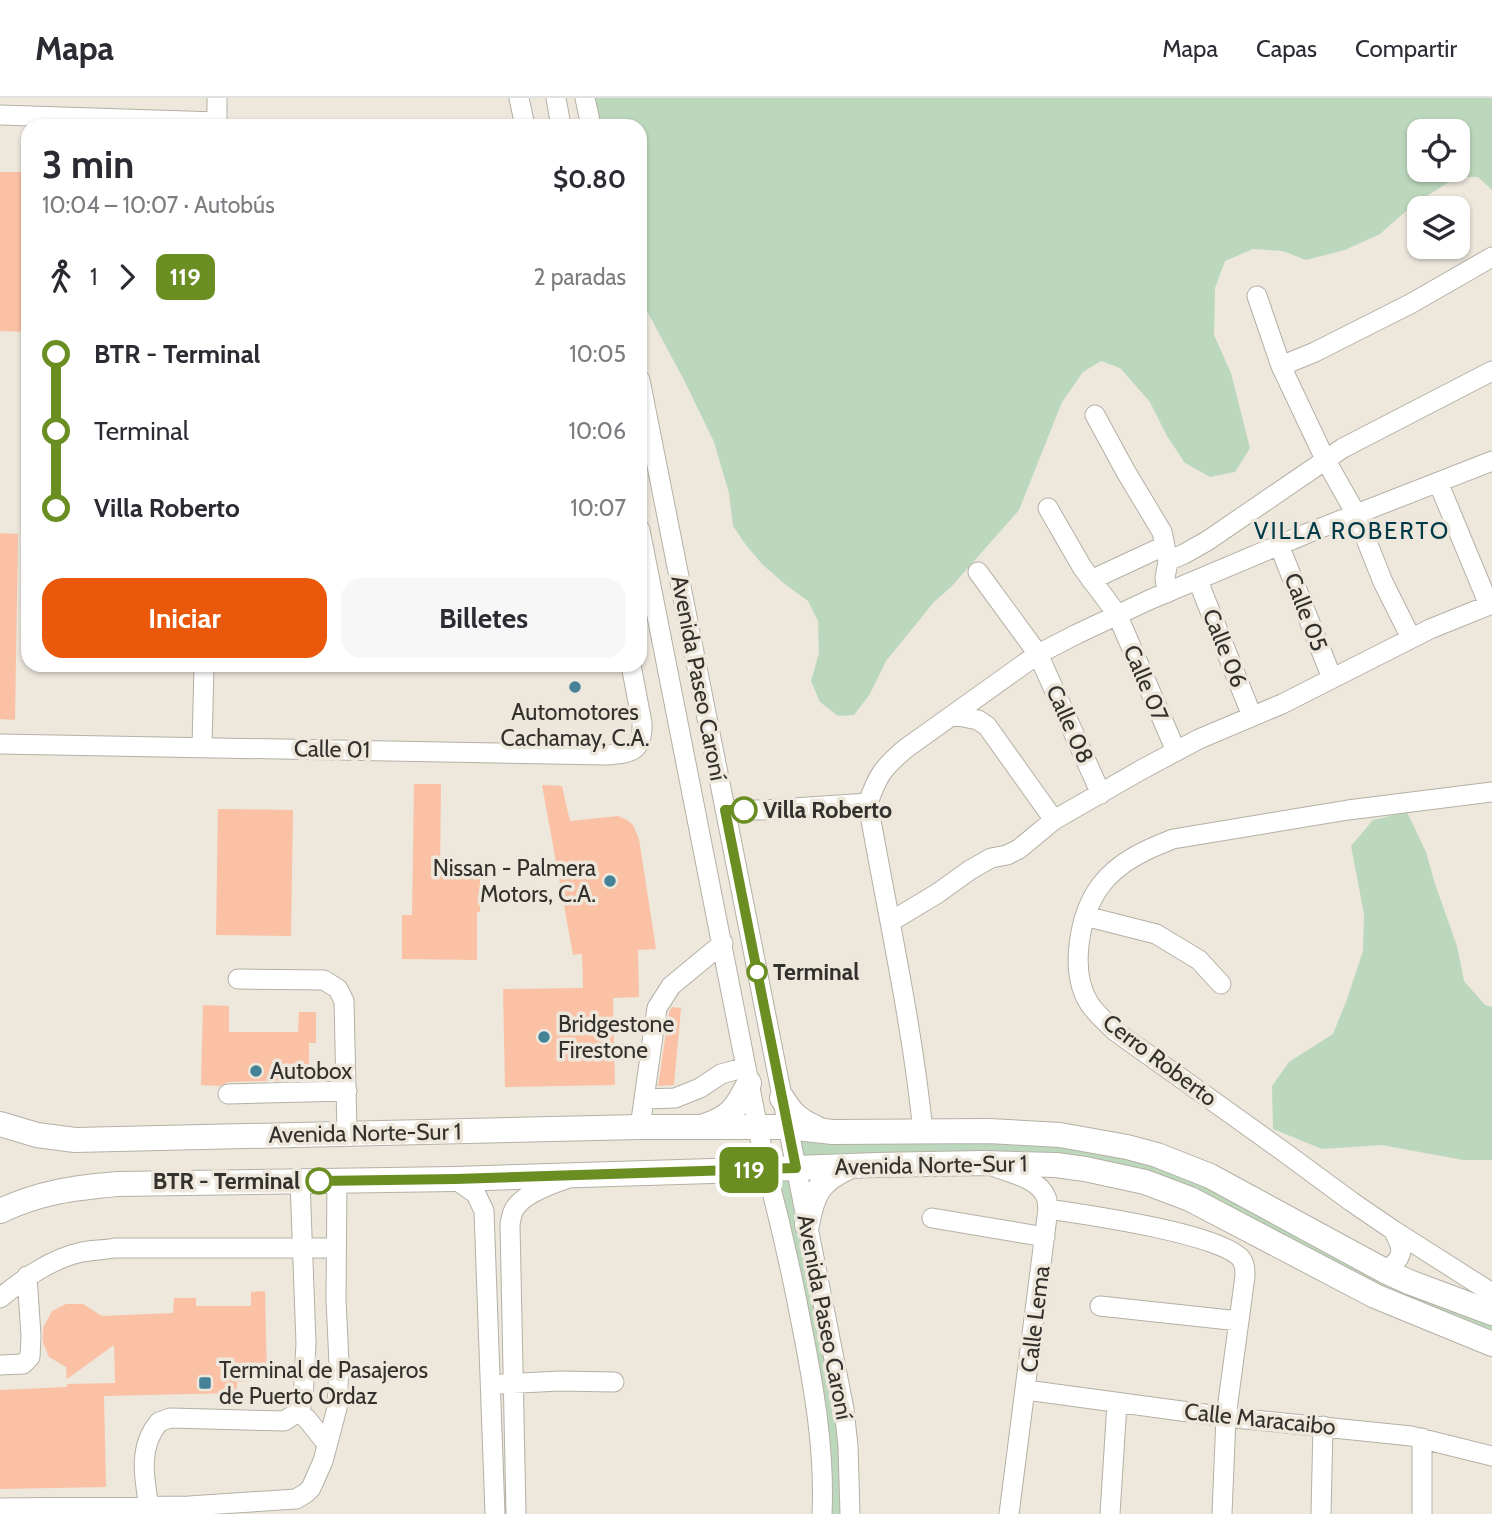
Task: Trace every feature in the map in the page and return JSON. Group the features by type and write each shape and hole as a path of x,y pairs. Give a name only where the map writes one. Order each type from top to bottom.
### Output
{"main road":[{"path":"701,1127 718,1122 729,1115 738,1104 748,1075"},
{"path":"782,1098 790,1112 799,1120 815,1128 834,1132"},
{"name":"Avenida Norte-Sur 1","path":"0,1124 37,1135 75,1140 640,1127 788,1127 834,1132 989,1131 1060,1135 1127,1147 1210,1176 1385,1271 1492,1313"},
{"name":"Avenida Norte-Sur 1","path":"0,1211 62,1189 117,1184 455,1179 982,1163 1056,1165 1116,1175 1167,1189 1213,1210 1375,1296 1492,1344"},
{"path":"807,1225 810,1207 819,1188 831,1175 852,1166"}],"street":[{"path":"217,98 217,119"},
{"path":"519,98 524,119"},
{"path":"556,98 560,119"},
{"path":"585,98 590,119"},
{"path":"0,115 96,119"},
{"path":"1281,366 1400,309 1492,257"},
{"path":"1257,296 1281,366 1325,459 1356,514 1383,582 1411,638"},
{"path":"1091,580 1166,553 1184,554 1325,459 1492,371"},
{"name":"Avenida Paseo Caroní","path":"647,415 844,1409 850,1514"},
{"path":"1095,415 1162,532 1166,553 1167,593"},
{"path":"923,1132 909,1029 868,803 877,779 887,766 905,749 1038,653 1117,614 1279,545 1492,461"},
{"path":"890,922 937,894 970,870 991,858 1019,849 1054,820 1176,751 1282,704 1411,638 1490,605 1438,482"},
{"name":"Calle 07","path":"1048,508 1091,580 1117,614 1176,751"},
{"name":"Calle 05","path":"1279,545 1332,678"},
{"name":"Avenida Paseo Caroní","path":"647,567 766,1169 810,1365 818,1421 822,1514"},
{"name":"Calle 08","path":"978,572 1038,653 1101,794"},
{"name":"Calle 06","path":"1198,581 1252,716"},
{"path":"202,747 204,672"},
{"name":"Calle 01","path":"0,744 625,754 634,750 642,738 642,723 632,672"},
{"path":"953,715 978,720 987,726 1054,820"},
{"name":"Cerro Roberto","path":"1492,792 1348,810 1173,839 1154,846 1117,869 1101,884 1085,916 1078,954 1079,972 1089,1003 1101,1017 1141,1050 1352,1202 1492,1293"},
{"path":"725,810 868,803"},
{"path":"1085,916 1156,934 1199,960 1221,984"},
{"path":"640,1127 657,1008 671,986 723,943"},
{"path":"238,979 324,980 338,989 344,1000 347,1133"},
{"path":"645,1099 675,1098 699,1088 721,1074 748,1075"},
{"path":"228,1094 347,1091"},
{"path":"982,1163 1036,1185 1046,1196 1048,1209 1146,1225 1201,1240 1230,1250 1242,1258 1245,1276 1226,1417 1222,1514"},
{"path":"516,1514 510,1224 514,1209 524,1199 551,1184 578,1174"},
{"path":"455,1179 476,1194 484,1211 495,1514"},
{"path":"149,1507 143,1461 147,1442 159,1422 170,1418 284,1421 298,1412 303,1400 306,1343 300,1181"},
{"path":"0,1508 189,1506 296,1499 306,1493 323,1461 337,1408 337,1181"},
{"name":"Calle Lema","path":"1009,1514 1048,1209"},
{"path":"932,1218 1045,1237"},
{"path":"1385,1271 1395,1264 1401,1254 1401,1246 1393,1230"},
{"path":"0,1298 27,1276 56,1260 82,1252 115,1248 336,1248"},
{"path":"0,1365 23,1364 30,1357 32,1336 27,1276"},
{"path":"1100,1306 1239,1321"},
{"path":"490,1385 558,1381 614,1382"},
{"name":"Calle Maracaibo","path":"1026,1390 1226,1417 1377,1431 1422,1438 1492,1455"},
{"path":"1110,1514 1117,1403"},
{"path":"298,1412 327,1444"},
{"path":"1321,1514 1323,1426"},
{"path":"1422,1438 1422,1514"}],"green space":[{"path":"586,98 1492,98 1492,190 1478,177 1470,177 1470,119 1407,119 1407,182 1449,182 1427,196 1407,196 1407,210 1380,234 1345,250 1306,260 1283,251 1253,249 1225,261 1215,288 1214,335 1231,373 1250,448 1235,472 1210,477 1185,463 1167,436 1150,402 1120,368 1101,361 1083,372 1062,402 1019,510 952,586 934,602 886,661 870,694 854,715 838,716 820,702 811,681 819,653 818,621 808,601 763,565 733,526 729,493 714,442 647,311 647,119 590,119"},
{"path":"1407,812 1426,852 1457,946 1464,981 1485,1005 1492,1007 1492,1160 1463,1160 1382,1145 1322,1149 1273,1129 1272,1086 1289,1062 1333,1034 1363,951 1364,914 1351,846 1373,820"},
{"path":"787,1127 1127,1147 1492,1313 1492,1344 1213,1210 1085,1169 796,1168 844,1409 850,1514 822,1514 821,1468 766,1169 795,1168"}],"building":[{"path":"0,172 21,172 21,332 0,331"},
{"path":"0,533 18,534 15,720 0,719"},
{"path":"414,784 441,784 440,873 480,873 477,960 402,959 402,915 412,915"},
{"path":"542,785 562,786 570,821 618,816 633,825 639,839 656,949 638,950 639,997 613,998 615,1085 505,1087 503,989 583,988 582,954 573,955"},
{"path":"218,809 293,810 291,936 216,935"},
{"path":"203,1005 229,1006 229,1032 298,1032 299,1012 316,1012 316,1043 309,1043 309,1080 201,1085"},
{"path":"672,1007 681,1008 674,1085 658,1086 669,1012"},
{"path":"265,1291 267,1380 237,1382 237,1393 104,1396 106,1487 0,1489 0,1390 115,1383 114,1345 67,1379 66,1367 49,1357 43,1343 43,1328 52,1311 66,1304 83,1304 102,1316 173,1313 174,1298 196,1298 196,1306 251,1306 251,1292"}],"bus line":[{"name":"119","path":"319,1181 796,1168 725,810 744,810"}],"place":[{"name":"Automotores Cachamay, C.A.","path":"575,687"},
{"name":"Villa Roberto","path":"744,810"},
{"name":"Nissan - Palmera Motors, C.A.","path":"610,881"},
{"name":"Terminal","path":"757,972"},
{"name":"Bridgestone Firestone","path":"544,1037"},
{"name":"Autobox","path":"256,1071"},
{"name":"BTR - Terminal","path":"319,1181"},
{"name":"Terminal de Pasajeros de Puerto Ordaz","path":"205,1383"}],"district":[{"name":"VILLA ROBERTO","path":"1352,530"}]}
